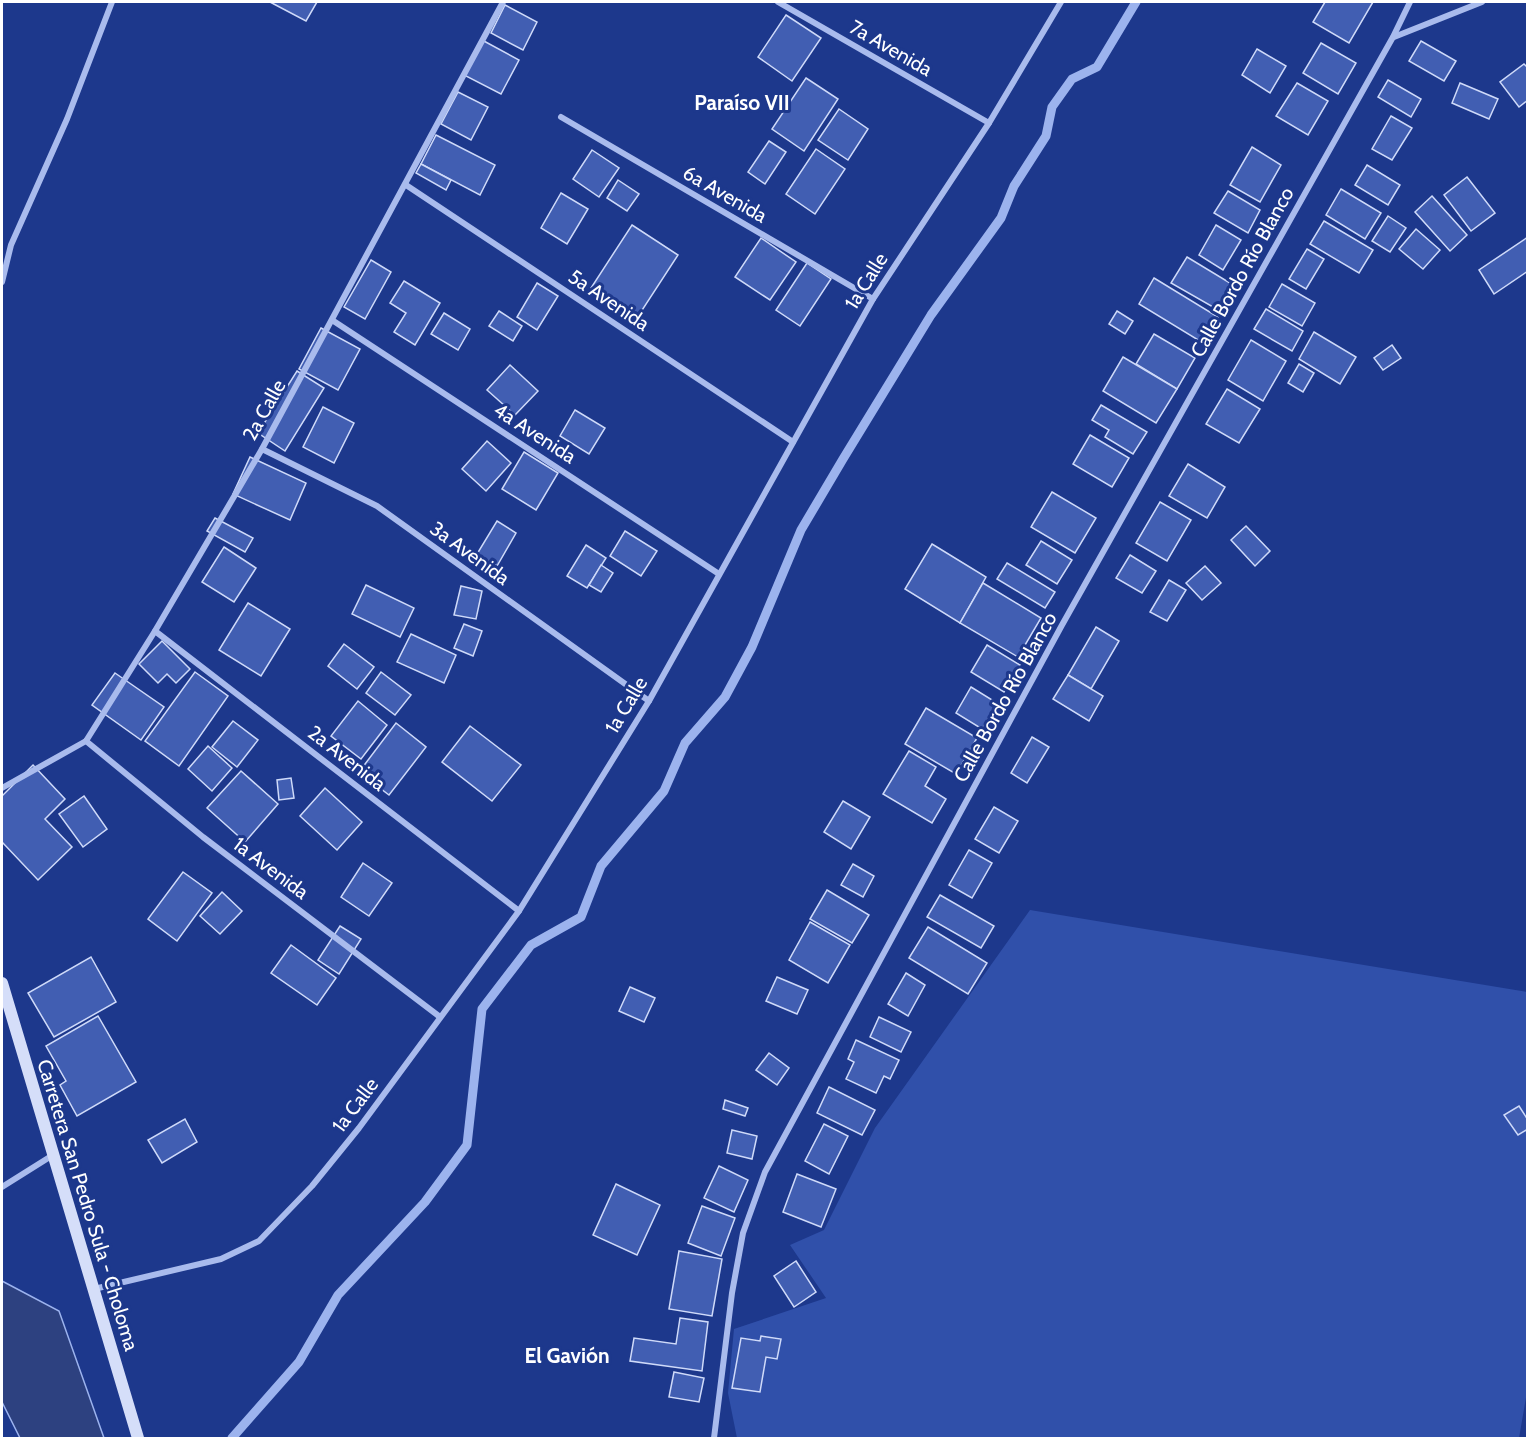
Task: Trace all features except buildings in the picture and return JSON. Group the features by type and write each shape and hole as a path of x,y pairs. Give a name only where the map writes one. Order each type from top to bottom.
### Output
{"main road":[{"name":"Carretera San Pedro Sula - Choloma","path":"2,983 138,1438"}],"street":[{"path":"2,282 11,245 67,119 112,2"},
{"name":"2a Calle","path":"2,789 86,741 155,631 262,449 503,2"},
{"name":"7a Avenida","path":"778,2 989,123"},
{"name":"1a Calle","path":"93,1289 221,1259 259,1240 312,1186 359,1128 519,911 649,701 873,299 989,123 1061,2"},
{"name":"Calle Bordo Río Blanco","path":"714,1438 732,1293 743,1233 765,1172 1062,625 1393,37 1410,2"},
{"path":"1393,37 1482,2"},
{"name":"6a Avenida","path":"561,117 873,299"},
{"name":"5a Avenida","path":"406,185 793,442"},
{"name":"4a Avenida","path":"332,320 720,574"},
{"name":"3a Avenida","path":"262,449 377,506 649,701"},
{"name":"2a Avenida","path":"155,631 519,911"},
{"name":"1a Avenida","path":"86,741 203,837 440,1017"},
{"path":"2,1187 53,1155"}],"shaded area":[{"path":"1030,910 1527,992 1528,1386 1519,1438 737,1438 728,1393 734,1329 826,1298 790,1245 824,1230 875,1128"},
{"path":"2,1281 59,1311 104,1438 20,1438 2,1402"}],"waterway":[{"path":"232,1438 299,1362 338,1295 425,1202 467,1145 482,1009 531,945 581,917 601,866 664,791 685,743 725,697 752,647 801,530 931,315 1001,218 1014,186 1046,136 1052,107 1072,79 1097,67 1136,2"}],"district":[{"name":"Paraíso VII","path":"742,103"},
{"name":"El Gavión","path":"567,1356"}]}
